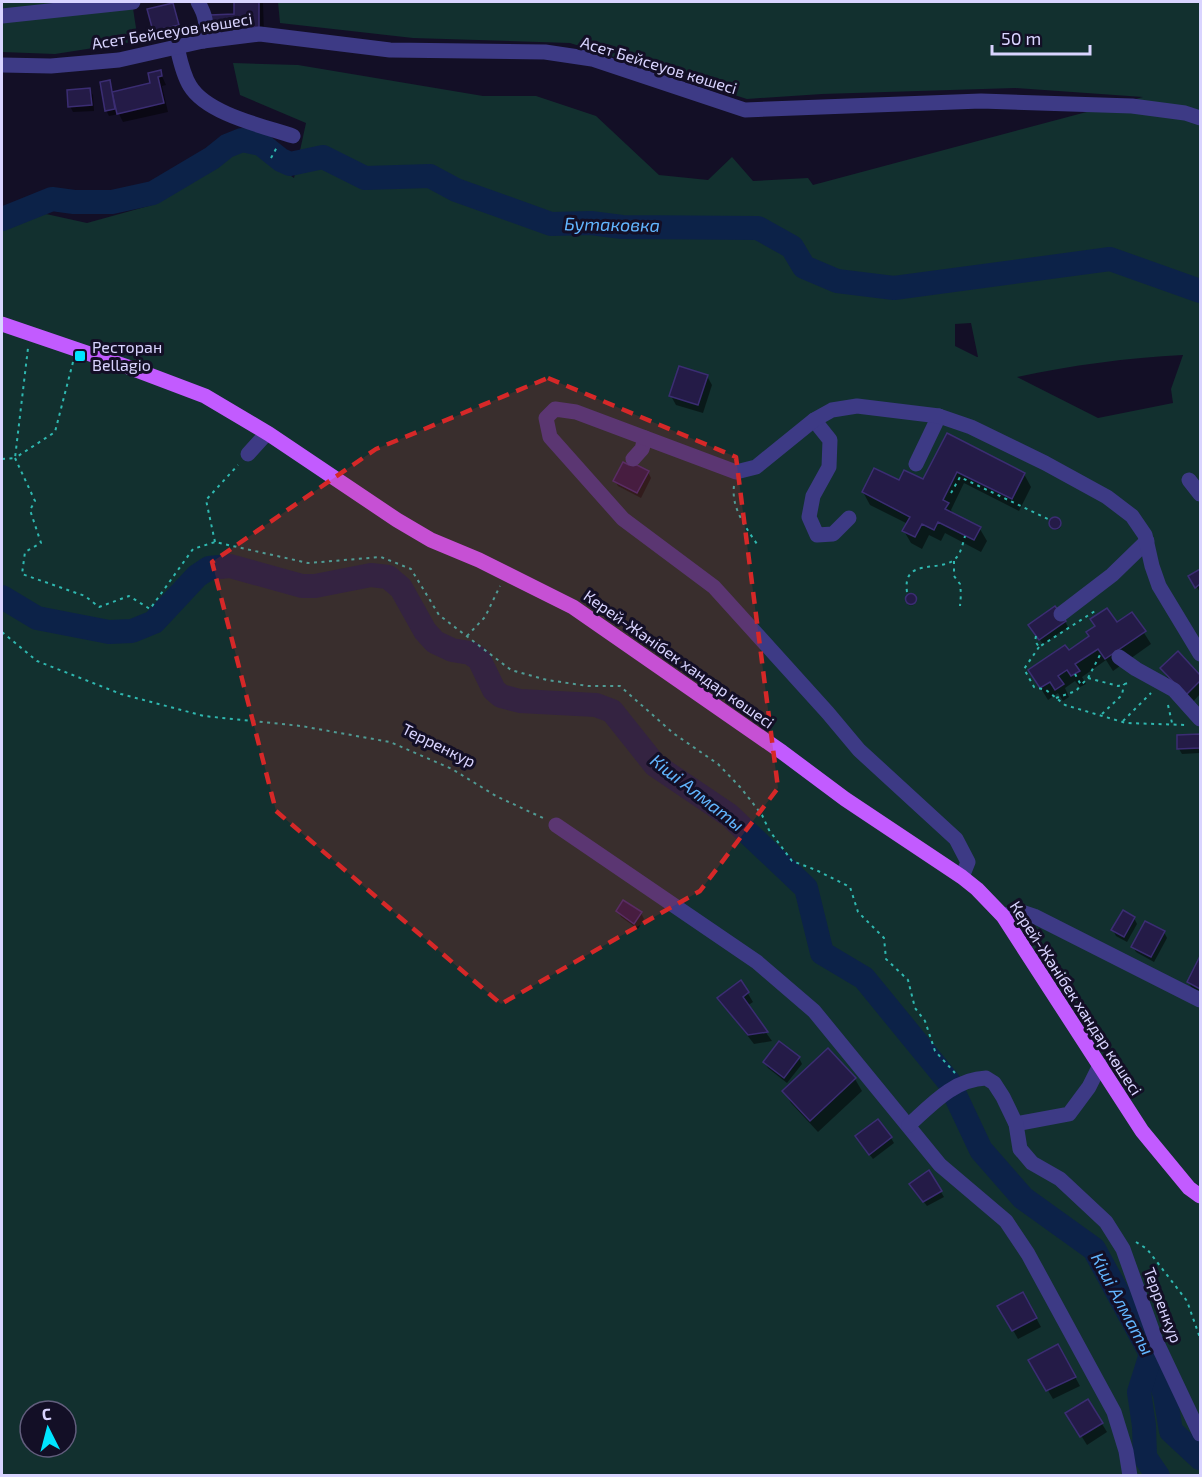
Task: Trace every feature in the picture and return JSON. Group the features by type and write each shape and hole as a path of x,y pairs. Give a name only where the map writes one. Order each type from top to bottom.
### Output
{"main road":[{"name":"Керей-Жәнібек хандар көшесі","path":"2,324 205,396 267,433 397,520 431,540 573,607 845,799 962,877 1003,916 1142,1131 1184,1181 1200,1196"}],"street":[{"path":"2,16 133,2"},
{"path":"198,2 205,14 207,27 203,41"},
{"name":"Асет Бейсеуов көшесі","path":"2,66 51,66 119,60 203,41 260,34 390,50 545,52 592,59 745,111 981,101 1131,106 1185,113 1200,118"},
{"path":"177,47 191,89 210,105 227,115 292,136"},
{"path":"962,877 968,862 956,838 860,750 714,587 623,519 550,437 546,418 555,409 576,412 736,472 756,467 814,420 832,410 857,406 939,416 982,432 1107,497 1132,516 1145,535 1159,586 1200,654"},
{"path":"916,464 939,416"},
{"path":"814,420 830,440 829,467 813,496 809,517 817,535 833,534 849,518"},
{"path":"248,454 267,433"},
{"path":"633,459 642,449 645,438"},
{"path":"1189,480 1200,494"},
{"path":"1061,614 1112,575 1147,541"},
{"path":"1119,657 1174,690 1196,722"},
{"path":"556,825 757,962 814,1011 940,1165 1006,1221 1028,1254 1114,1412 1126,1451 1130,1476"},
{"path":"1003,916 1019,911 1034,916 1200,1000"},
{"path":"1016,1124 1069,1114 1089,1087 1100,1065"},
{"name":"Терренкур","path":"964,1081 986,1078 994,1083 1016,1124 1020,1149 1032,1164 1060,1179 1106,1222 1124,1249 1156,1341 1200,1434"},
{"path":"909,1125 938,1099 964,1081"}],"path":[{"path":"271,158 275,151"},
{"path":"30,334 15,458 35,501 30,510 41,543 25,552 22,574 85,596 99,607 129,596 150,609 193,549 214,542 308,563 381,557 411,569 439,615 511,670 547,680 588,686 620,686 673,733 718,764 762,815 769,830 792,861 850,887 858,912 884,938 886,958 908,980 915,1008 925,1021 935,1051 964,1081"},
{"path":"2,459 15,458 55,432 76,349"},
{"path":"214,542 206,500 248,454"},
{"path":"736,472 732,498 743,522 759,547"},
{"path":"951,493 960,477 1050,520"},
{"path":"908,592 906,585 910,575 917,568 954,561 965,536"},
{"path":"954,561 954,576 960,584 960,606"},
{"path":"467,636 485,617 491,601 507,574"},
{"path":"1095,610 1039,647 1024,669 1034,687 1046,690 1065,705 1122,722 1196,722"},
{"name":"Терренкур","path":"2,632 37,661 122,694 204,716 301,726 390,741 452,769 496,796 556,825"},
{"path":"1036,636 1035,641 1039,647"},
{"path":"1056,698 1076,691 1088,678 1101,653"},
{"path":"1088,678 1110,685 1130,683 1136,669"},
{"path":"1075,674 1081,684"},
{"path":"1122,722 1162,683"},
{"path":"1100,716 1122,695 1124,684"},
{"path":"1131,1238 1147,1249 1187,1301 1200,1338"}],"highlighted area":[{"path":"548,378 736,457 778,788 700,891 501,1004 276,811 212,562 376,449"}],"green space":[{"path":"2,2 132,2 138,41 55,54 2,52"},
{"path":"278,2 1200,2 1200,1475 2,1475 2,228 46,214 87,223 152,205 208,166 246,145 294,178 306,123 240,95 233,63 298,65 483,96 536,96 596,116 659,175 708,180 732,157 753,181 808,178 813,185 1143,97 1015,88 822,94 747,99 570,43 413,38 280,23","holes":["971,323 978,357 955,346 955,324","1183,355 1171,389 1173,403 1098,418 1017,377 1120,360"]}],"building":[{"path":"234,2 259,2 259,27 210,29 210,15 234,14"},
{"path":"173,3 179,25 153,31 147,9"},
{"path":"161,70 162,76 158,77 164,103 117,114 112,92 150,83 148,73"},
{"path":"110,80 115,109 105,111 100,82"},
{"path":"90,88 92,105 68,107 67,90"},
{"path":"679,366 708,375 698,405 669,396"},
{"path":"947,433 1025,473 1012,499 957,472 943,500 949,503 945,509 981,527 974,540 938,522 934,530 922,524 915,537 902,531 910,517 862,492 874,468 899,480 904,470 923,479"},
{"path":"623,462 629,465 631,462 649,471 637,493 613,481"},
{"path":"1055,517 1061,523 1055,529 1049,523"},
{"path":"1200,569 1200,584 1195,588 1188,576"},
{"path":"911,593 917,599 911,605 905,599"},
{"path":"1055,606 1066,621 1039,640 1028,625"},
{"path":"1107,608 1117,622 1132,612 1146,631 1105,659 1098,649 1075,664 1080,671 1071,676 1067,670 1058,676 1064,684 1055,690 1050,682 1040,688 1028,670 1065,645 1069,650 1089,636 1086,632 1095,626 1090,619"},
{"path":"1178,651 1200,675 1200,681 1186,695 1160,668"},
{"path":"1200,734 1200,748 1177,749 1177,735"},
{"path":"623,900 642,912 634,924 616,911"},
{"path":"1123,910 1135,917 1124,937 1111,930"},
{"path":"1145,921 1165,931 1151,957 1131,947"},
{"path":"1200,956 1200,989 1187,982"},
{"path":"741,980 749,992 743,997 768,1032 748,1035 717,998"},
{"path":"779,1041 800,1057 784,1078 763,1062"},
{"path":"828,1048 856,1078 810,1121 782,1091"},
{"path":"878,1119 892,1137 869,1155 855,1136"},
{"path":"929,1170 942,1191 923,1202 909,1184"},
{"path":"1023,1292 1037,1318 1012,1331 997,1306"},
{"path":"1058,1344 1076,1377 1046,1391 1028,1360"},
{"path":"1088,1399 1103,1423 1080,1437 1065,1413"}],"waterway":[{"name":"Бутаковка","path":"2,219 52,199 74,202 112,202 153,193 212,158 227,146 242,140 261,144 281,160 290,164 323,157 365,178 430,176 456,190 551,224 758,228 792,247 804,267 837,281 894,288 1110,259 1200,291"},
{"name":"Кіші Алматы","path":"2,597 37,618 109,632 132,631 154,622 197,576 209,568 230,566 302,586 315,586 371,575 388,577 401,588 425,631 435,642 452,650 470,653 479,659 494,690 501,696 520,701 596,705 612,711 655,765 729,815 806,888 822,953 864,978 949,1082 981,1150 1023,1198 1094,1249 1151,1354 1165,1395 1171,1431 1200,1458"},
{"path":"1151,1354 1139,1392 1144,1426 1145,1457 1158,1476"}],"place":[{"name":"Ресторан Bellagio","path":"80,356"}]}
